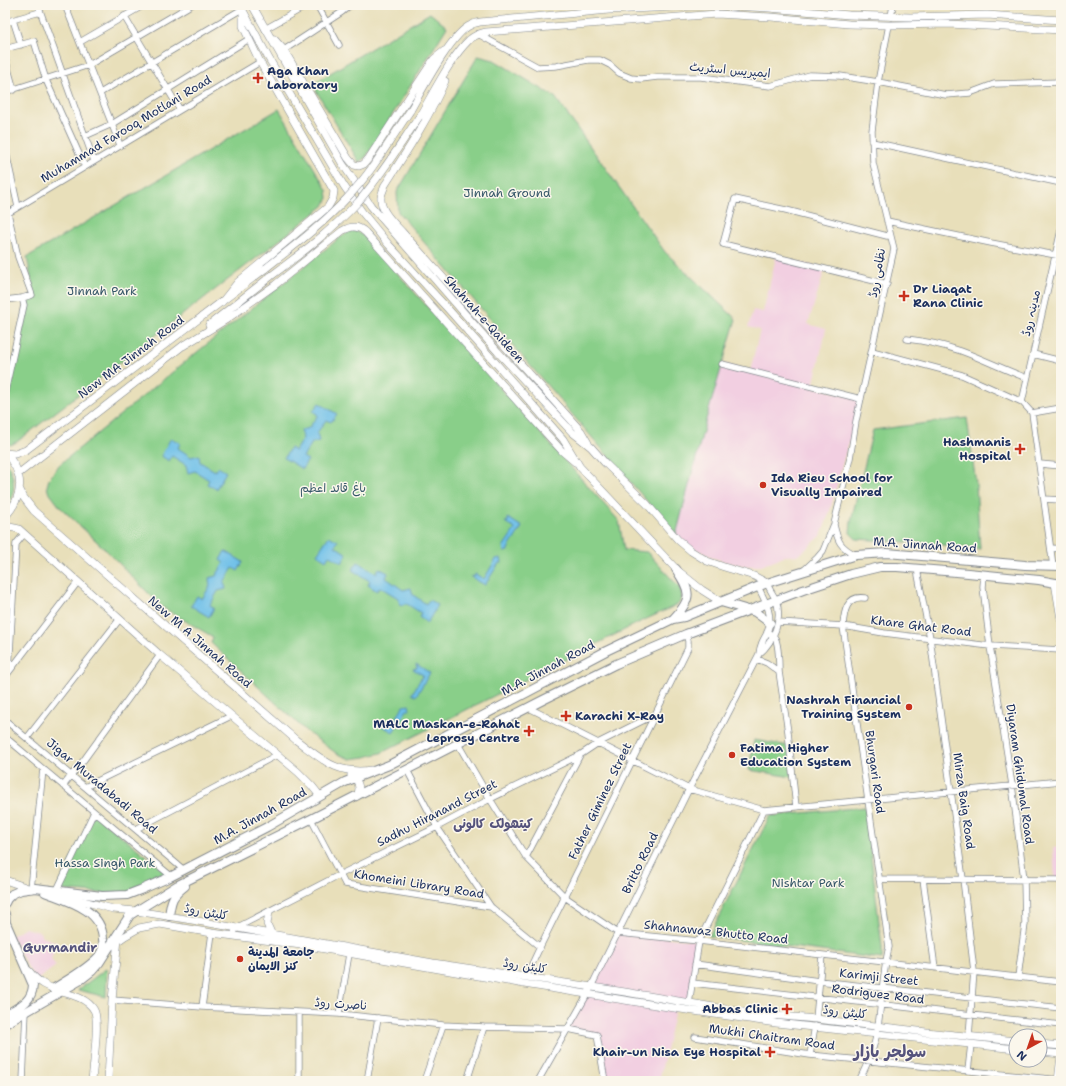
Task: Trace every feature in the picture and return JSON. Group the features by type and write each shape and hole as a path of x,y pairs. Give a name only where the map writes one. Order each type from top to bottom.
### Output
{"highway":[{"name":"M.A. Jinnah Road","path":"33,889 57,890 102,896 127,895 140,890 184,870 291,814 320,796 357,782 606,651 673,619 801,572 856,555 887,553 1057,566"},
{"name":"M.A. Jinnah Road","path":"86,972 99,963 130,915 178,885 312,819 616,664 686,634 803,590 870,569 885,567 918,569 1038,580 1058,584"},
{"path":"673,619 685,607 688,598 688,591 684,581 676,569"},
{"path":"721,602 750,610 774,623"},
{"path":"169,916 170,903 175,894 194,877"},
{"path":"5,903 12,894 21,890 33,889 71,902 88,910 97,920 103,931 104,948 86,972 26,1009 5,1024"},
{"path":"5,914 6,923 33,986 26,1009"},
{"path":"5,1014 26,1009"}],"main road":[{"name":"Shahrah-e-Qaideen","path":"252,5 342,162 371,206 494,347 572,432 591,447 605,463 647,504 678,540 703,559 715,565 754,576 767,584"},
{"path":"265,28 284,50 348,158 354,165 359,166 364,164 369,158 434,59 448,48 459,34 470,25 480,22 609,10 718,5 891,17 987,15 1061,20"},
{"name":"Shahrah-e-Qaideen","path":"242,8 280,77 344,186 362,212 389,245 458,320 563,439 580,467 676,569 702,590 721,602"},
{"path":"222,302 238,282 328,207 333,198 334,191 260,62 243,26 242,8"},
{"path":"18,474 333,227 357,202 380,174 419,117 456,56 470,39 478,34 486,32 717,14 771,16 849,24 949,24 1061,30"},
{"name":"New MA Jinnah Road","path":"5,453 15,454 26,450 222,302 314,230 348,197 371,169 410,111 448,48"},
{"path":"456,56 437,100 385,185 381,197 381,204 408,239 581,431 591,447"},
{"path":"183,346 275,285 342,231 349,227 356,227 365,232 562,451 580,467"},
{"path":"563,439 572,432"},
{"path":"5,453 15,466 18,474 20,490 17,500 5,517"},
{"name":"New M A Jinnah Road","path":"20,490 34,511 296,740 330,765 342,770 361,771 385,767"},
{"path":"5,526 19,530 24,534 119,620 308,781 320,796"},
{"path":"1058,584 1061,619"},
{"path":"342,770 357,782 357,796"},
{"name":"کلیٹن روڈ","path":"5,880 33,889 113,909 169,916 433,963 526,977 746,1019 816,1023"},
{"path":"269,912 267,924 272,934"},
{"name":"کلیٹن روڈ","path":"108,949 139,928 160,924 212,933 308,946 524,984 590,990 689,1003 816,1023 970,1040 1008,1041"},
{"path":"108,1081 112,1000 118,941 123,926"},
{"path":"24,965 37,980 49,988 75,996 85,1001 96,1013 96,1038 92,1081"},
{"name":"کلیٹن روڈ","path":"970,1040 1008,1047"},
{"path":"1048,1045 1061,1046"},
{"path":"1048,1053 1061,1055 1059,1080"}],"street":[{"path":"38,5 94,161"},
{"path":"65,5 120,146"},
{"path":"80,42 144,5"},
{"path":"5,92 89,65 191,5"},
{"path":"265,28 308,5"},
{"path":"317,5 339,45"},
{"path":"284,50 342,12 350,5"},
{"path":"891,17 893,5"},
{"path":"100,93 242,8"},
{"path":"5,22 40,12"},
{"path":"124,16 180,110"},
{"path":"13,20 21,45"},
{"name":"نظامی روڈ","path":"801,572 820,555 834,524 850,458 861,399 894,249 873,163 872,142 878,82 889,25"},
{"name":"ایمپریس اسٹریٹ","path":"478,34 538,67 556,66 588,60 600,60 610,65 618,73 636,79 657,77 701,77 770,86 810,75 840,76 946,95 970,92 994,84 1061,82"},
{"path":"85,136 112,124 249,39"},
{"path":"5,49 34,41 46,80 85,167"},
{"path":"5,58 14,90"},
{"name":"Muhammad Farooq Motlani Road","path":"6,214 260,62"},
{"path":"872,142 1061,183"},
{"path":"5,148 18,207"},
{"path":"887,236 786,210 735,199 724,244 887,284"},
{"path":"5,300 32,295 18,257 6,214"},
{"path":"887,221 991,243 1058,255"},
{"name":"مدینہ روڈ","path":"1022,402 1058,255 1061,230"},
{"path":"5,392 24,305 22,298"},
{"path":"907,339 928,342 960,351 1027,378"},
{"path":"872,351 962,375 1022,402 1032,413 1050,548 1057,566"},
{"path":"1033,354 1061,361"},
{"path":"722,364 861,399"},
{"path":"1032,413 1061,408"},
{"path":"1040,464 1061,466"},
{"path":"1044,499 1061,500"},
{"path":"834,524 838,541 846,549 856,555"},
{"path":"9,671 16,544 24,534"},
{"path":"1050,548 1061,550"},
{"name":"Mirza Baig Road","path":"918,569 930,638 963,879 974,972 970,1015 968,1071"},
{"name":"Diyaram Ghidumal Road","path":"984,575 983,588 990,646 1012,785 1024,879 1025,924 1018,977"},
{"path":"5,676 77,583"},
{"name":"Britto Road","path":"538,1081 590,990 689,789 758,656 760,646 767,632 778,616 776,600 767,584"},
{"name":"Britto Road","path":"758,587 767,604 770,616 774,623 773,635 765,649 758,656"},
{"name":"Bhurgari Road","path":"859,1081 869,1062 877,1030 888,947 843,626 848,604 853,598 865,598"},
{"path":"27,738 119,620"},
{"name":"Khare Ghat Road","path":"774,623 843,626 990,646 1061,650"},
{"path":"767,632 773,635 776,642 796,807"},
{"name":"Father Giminez Street","path":"526,977 688,648 686,634"},
{"path":"64,786 160,655"},
{"path":"758,656 779,672"},
{"path":"528,708 689,789 764,810 1061,781"},
{"name":"Sadhu Hiranand Street","path":"236,928 437,827 490,798 580,755 598,743 656,714"},
{"path":"85,787 231,716"},
{"name":"Jigar Muradabadi Road","path":"5,720 184,870"},
{"name":"Jigar Muradabadi Road","path":"5,737 171,876"},
{"name":"Shahnawaz Bhutto Road","path":"458,744 526,857 565,897 618,933 1061,982"},
{"path":"136,829 277,755"},
{"path":"526,857 580,755"},
{"path":"33,889 43,769"},
{"path":"407,770 437,827 491,906 540,947"},
{"path":"689,1003 699,941 764,810"},
{"path":"57,890 94,812"},
{"name":"Khomeini Library Road","path":"312,819 339,875 345,884 491,906"},
{"path":"879,879 1061,880"},
{"path":"923,879 935,968"},
{"path":"233,936 236,928"},
{"path":"202,1007 212,933"},
{"path":"340,1014 349,954"},
{"path":"810,1055 816,1023 822,955"},
{"name":"Karimji Street","path":"695,964 819,981 1061,1008"},
{"name":"Rodriguez Road","path":"692,983 1061,1025"},
{"name":"ناصرت روڈ","path":"112,1000 202,1007 340,1014 443,1025 568,1028 597,1036 605,1081"},
{"path":"23,1081 26,1009"},
{"path":"299,1012 299,1081"},
{"path":"367,1081 378,1018"},
{"path":"424,1081 443,1025"},
{"path":"467,1081 484,1027"},
{"name":"Mukhi Chaitram Road","path":"695,1037 810,1055 869,1062 1059,1080"}],"shaded area":[{"path":"776,257 825,269 808,324 826,329 813,387 861,399 830,511 821,536 799,555 785,556 759,566 747,566 729,563 714,558 693,548 676,535 722,364 750,371 760,330 748,327 753,310 763,312"},
{"path":"1061,847 1061,880 1055,880 1053,848"},
{"path":"25,928 40,932 42,937 57,942 51,959 56,966 37,980 33,976 11,936"},
{"path":"618,933 699,941 688,1006 676,1005 659,1081 624,1081 605,1076 597,1035 568,1028"}],"green space":[{"path":"430,13 447,27 366,157 359,162 312,84"},
{"name":"Jinnah Ground","path":"478,56 494,60 555,97 665,252 736,319 707,416 676,535 398,212 397,192"},
{"name":"Jinnah Park","path":"279,109 327,190 328,198 324,206 18,441 11,445 6,443 5,401 29,300 35,299 27,257"},
{"name":"باغ قائد اعظم","path":"356,231 365,237 619,521 624,550 647,552 679,587 682,597 681,601 677,605 642,621 381,753 350,759 336,753 307,732 211,643 213,637 162,607 107,551 60,507 48,491 47,486 49,479 59,465 342,236 349,232"},
{"path":"967,418 976,484 980,549 925,543 856,539 850,533 851,521 873,430"},
{"path":"5,461 9,467 14,485 12,497 5,508"},
{"path":"754,740 789,746 792,777 749,770"},
{"name":"Nishtar Park","path":"865,807 882,947 882,959 709,936 770,816"},
{"name":"Hassa Singh Park","path":"93,813 171,876 127,895 57,890"},
{"path":"107,968 106,997 78,990"}],"water":[{"path":"319,403 337,414 331,422 326,420 317,433 319,441 312,443 303,457 308,460 302,469 284,458 290,448 295,451 303,438 301,430 309,428 318,415 313,411"},
{"path":"171,438 180,443 178,448 191,457 199,455 200,462 215,471 218,467 226,472 216,489 207,484 209,480 195,471 188,473 186,465 172,456 169,461 161,456"},
{"path":"508,518 522,527 508,551 504,552 503,547 515,529 505,522 508,522"},
{"path":"329,536 338,541 335,546 347,554 342,563 329,555 326,560 317,554"},
{"path":"225,551 243,562 238,571 233,568 224,582 226,589 218,591 210,605 214,608 209,617 191,606 197,596 202,599 210,586 209,578 216,576 224,563 220,560"},
{"path":"501,558 502,563 499,563 485,585 471,577 475,576 475,574 484,579 496,559"},
{"path":"358,562 376,573 379,568 388,573 386,578 403,590 411,588 413,595 426,604 429,600 438,605 427,623 419,617 421,613 407,604 400,605 398,598 380,587 377,591 368,585 370,581 352,570"},
{"path":"416,664 430,673 416,696 412,694 423,675 413,669 417,668"},
{"path":"409,705 410,710 407,710 393,732 379,724 383,723 382,720 392,726 403,706"}],"place":[{"name":"Aga Khan Laboratory","path":"258,78"},
{"name":"Dr Liaqat Rana Clinic","path":"904,296"},
{"name":"Hashmanis Hospital","path":"1020,449"},
{"name":"Ida Rieu School for Visually Impaired","path":"763,485"},
{"name":"Nashrah Financial Training System","path":"909,707"},
{"name":"Karachi X-Ray","path":"566,716"},
{"name":"MALC Maskan-e-Rahat Leprosy Centre","path":"529,731"},
{"name":"Fatima Higher Education System","path":"732,755"},
{"name":"جامعة المدينة كنز الايمان","path":"240,959"},
{"name":"Abbas Clinic","path":"787,1009"},
{"name":"Khair-un Nisa Eye Hospital","path":"770,1052"}],"district":[{"name":"کیتھولک کالونی","path":"493,823"},
{"name":"Gurmandir","path":"60,947"},
{"name":"سولجر بازار","path":"890,1051"}]}
